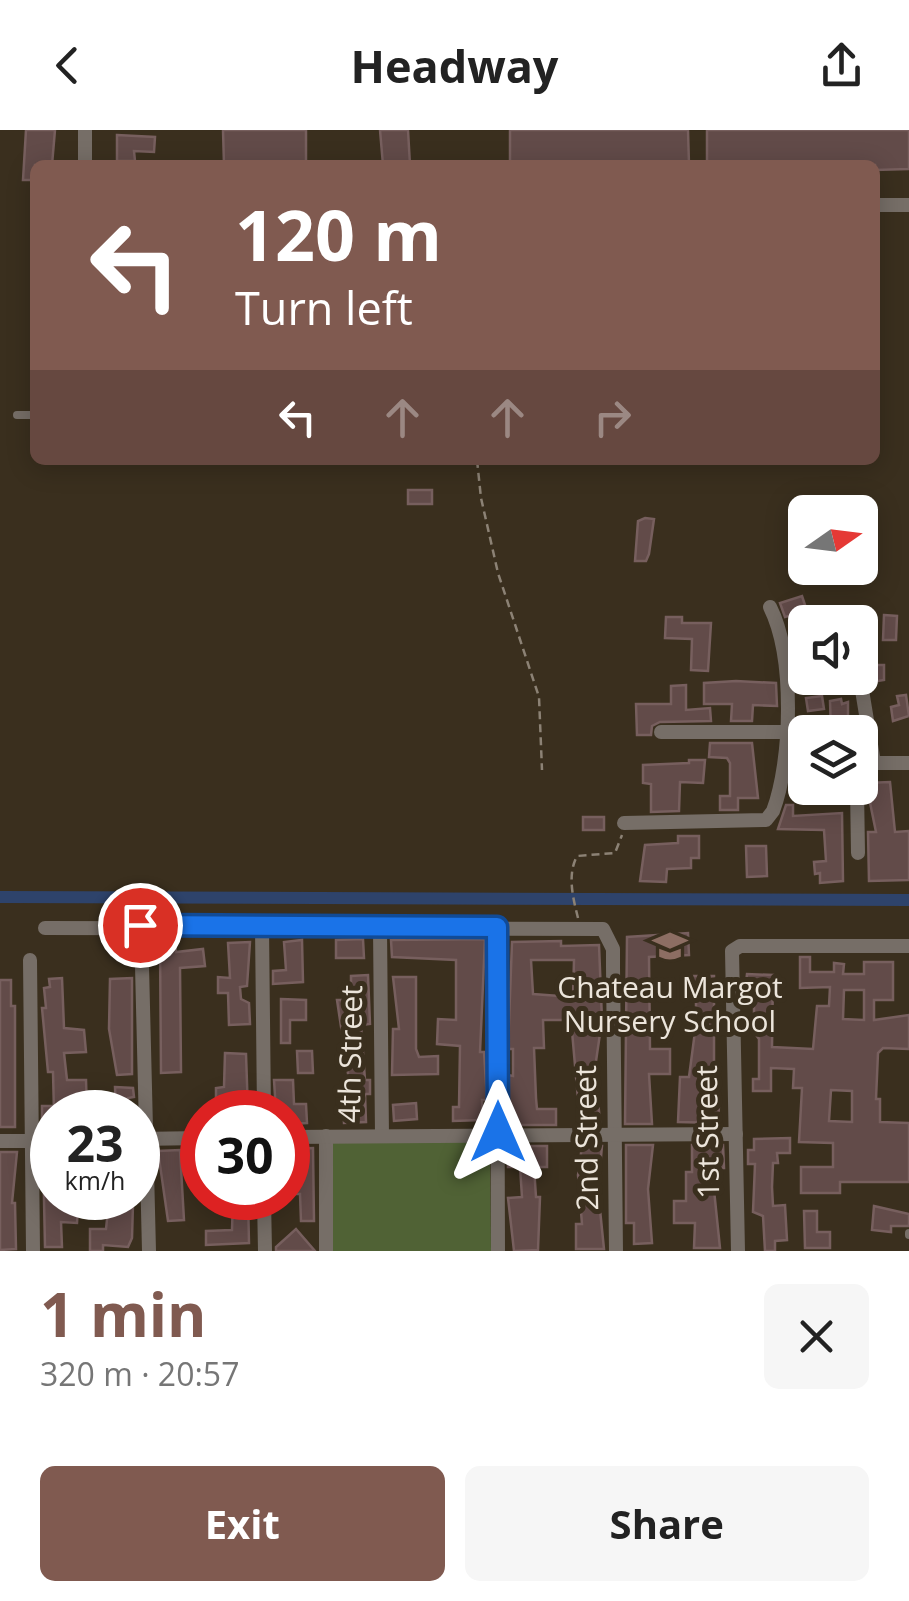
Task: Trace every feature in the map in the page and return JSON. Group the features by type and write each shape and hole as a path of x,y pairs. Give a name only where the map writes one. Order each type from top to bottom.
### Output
{"street":[{"path":"85,130 86,160"},
{"path":"880,205 909,205"},
{"path":"624,824 766,820 779,795 787,732 783,648 770,607"},
{"path":"662,732 787,732"},
{"path":"878,763 909,763"},
{"path":"857,805 858,853"},
{"path":"140,925 142,1090"},
{"path":"262,927 264,1090"},
{"path":"45,928 497,927 498,1251"},
{"name":"2nd Street","path":"497,927 603,929 612,948 616,1251"},
{"name":"4th Street","path":"326,1251 326,1136 382,1136 380,928"},
{"name":"1st Street","path":"738,1251 732,951 740,946 909,946"},
{"path":"30,960 31,1090"},
{"path":"382,1136 498,1132 736,1134"},
{"path":"310,1136 326,1136"},
{"path":"0,1142 30,1141"},
{"path":"33,1220 33,1251"},
{"path":"147,1220 149,1251"},
{"path":"264,1220 265,1251"}],"lane":[{"path":"18,415 30,415"}],"path":[{"path":"477,465 480,498 498,573 539,697 542,770"},
{"path":"574,904 572,889 578,856 615,853 624,824"}],"green space":[{"path":"490,1139 491,1251 333,1251 331,1142"}],"building":[{"path":"26,130 55,130 52,160 30,160 30,180 23,180"},
{"path":"223,130 306,130 306,160 224,160"},
{"path":"380,130 408,130 410,160 383,160"},
{"path":"510,130 688,130 689,160 510,160"},
{"path":"707,130 909,130 909,169 880,170 880,160 707,160"},
{"path":"117,135 155,137 154,152 134,151 135,160 117,160"},
{"path":"408,490 432,490 432,504 408,504"},
{"path":"654,519 649,554 646,561 635,561 638,521"},
{"path":"802,596 805,605 788,605 785,617 780,603"},
{"path":"884,615 897,616 896,640 883,640"},
{"path":"666,617 682,617 682,623 711,623 708,671 691,670 692,639 665,638"},
{"path":"878,665 884,665 884,680 878,681"},
{"path":"704,683 776,683 777,706 753,705 752,721 731,721 732,704 704,704"},
{"path":"686,685 686,710 710,708 711,721 660,722 652,726 651,735 637,735 636,704 671,704 671,686"},
{"path":"906,695 909,716 893,721 891,707 899,705 897,696"},
{"path":"822,696 824,709 808,711 806,698"},
{"path":"830,701 848,702 848,715 830,715"},
{"path":"710,743 752,743 758,798 738,798 738,810 720,810 720,796 730,796 730,763 727,758 709,757"},
{"path":"705,760 703,783 680,782 679,811 651,812 651,784 643,783 643,765"},
{"path":"878,782 890,782 895,832 909,831 909,880 869,881 868,832 876,832 870,805 878,805"},
{"path":"786,805 793,805 793,816 842,813 843,881 820,883 820,873 815,874 814,862 826,861 824,830 778,829"},
{"path":"583,817 604,817 604,830 583,830"},
{"path":"678,836 699,836 699,858 691,858 691,868 667,869 666,882 640,881 645,845 678,843"},
{"path":"746,846 766,846 767,876 747,877"},
{"path":"688,933 689,955 649,957 650,1049 670,1049 670,1074 649,1074 652,1124 625,1124 627,937"},
{"path":"363,939 364,958 336,958 336,940"},
{"path":"485,939 480,1052 484,1052 487,1100 482,1100 483,1120 453,1121 453,1107 459,1107 460,1046 437,1044 438,1019 456,1020 456,960 392,957 391,940"},
{"path":"302,940 303,982 273,984 273,971 286,970 284,942"},
{"path":"250,942 247,986 240,987 241,999 249,1003 250,1024 229,1025 228,993 218,993 218,977 230,978 228,943"},
{"path":"512,942 599,945 602,1020 595,1068 600,1122 580,1122 571,1020 543,1020 544,1048 534,1048 537,1109 556,1109 556,1125 508,1125 508,1075 513,1076 513,1049 508,1049","holes":["531,960 574,960 573,997 533,994"]},
{"path":"175,943 176,952 203,949 205,966 180,968 181,1072 161,1073 160,944"},
{"path":"800,957 810,957 810,972 834,972 834,963 844,964 843,974 864,974 864,962 893,962 893,1000 874,1000 874,1020 909,1015 909,1049 883,1048 878,1053 876,1099 880,1099 880,1122 909,1123 909,1182 840,1182 840,1193 801,1193 801,1167 833,1167 833,1143 799,1142 802,1088 793,1088 794,1069 771,1068 771,1091 753,1091 753,1079 759,1079 759,1039 754,1032 754,993 745,992 747,974 773,975 772,1047 813,1049 817,1006 829,1006 830,987 800,988","holes":["844,990 864,990 864,1020 843,1019","831,1090 852,1091 852,1122 829,1121"]},
{"path":"368,975 370,1024 361,1025 365,1080 370,1080 370,1094 365,1094 366,1122 344,1123 343,1101 347,1101 349,1080 337,1000 345,1000 345,983 351,983 351,976"},
{"path":"689,976 714,976 714,1105 719,1105 718,1123 678,1122 680,1077 689,1077 696,1024 696,993 689,993"},
{"path":"393,977 416,977 416,1049 419,1057 438,1056 438,1074 392,1075 393,1029 399,1029"},
{"path":"62,978 64,1028 84,1030 86,1052 64,1053 67,1080 86,1080 86,1090 53,1090 42,1008 46,1008 44,988 50,987 49,979"},
{"path":"132,978 132,1074 117,1075 109,1029 110,979"},
{"path":"0,980 11,980 11,1006 15,1006 15,1127 0,1127"},
{"path":"281,999 306,1000 306,1020 290,1020 290,1043 281,1043"},
{"path":"297,1051 312,1051 313,1073 298,1073"},
{"path":"225,1053 246,1054 247,1090 216,1090 224,1087"},
{"path":"274,1080 293,1080 293,1090 275,1090"},
{"path":"416,1103 417,1119 394,1121 393,1105"},
{"path":"790,1138 790,1153 777,1153 778,1163 773,1163 772,1187 773,1206 785,1205 787,1240 775,1241 775,1251 765,1251 763,1216 753,1212 755,1164 748,1164 748,1150 754,1150 754,1139"},
{"path":"626,1145 653,1145 648,1189 652,1243 634,1244 634,1223 626,1223"},
{"path":"692,1145 723,1145 724,1168 715,1168 714,1190 720,1248 694,1248 695,1223 674,1223 674,1201 686,1201 686,1172 692,1172"},
{"path":"508,1146 547,1146 547,1167 534,1167 536,1197 540,1197 538,1250 514,1251 508,1198 522,1197 520,1167 508,1167"},
{"path":"582,1146 602,1146 598,1190 604,1249 576,1249 576,1224 582,1224 578,1175"},
{"path":"313,1148 314,1221 301,1221 310,1220"},
{"path":"180,1150 180,1220 184,1220 168,1221 160,1151"},
{"path":"0,1152 17,1152 12,1203 16,1249 0,1250"},
{"path":"874,1206 909,1214 909,1226 891,1226 891,1232 872,1230"},
{"path":"804,1211 817,1211 817,1232 830,1232 830,1248 805,1248"},
{"path":"44,1220 77,1220 61,1222 62,1247 45,1247"},
{"path":"107,1220 133,1220 128,1247 103,1245 103,1251 90,1251 90,1229 106,1229"},
{"path":"232,1220 248,1220 249,1243 206,1245 206,1231 232,1230"},
{"path":"296,1229 315,1251 276,1251 276,1247"}],"waterway":[{"path":"0,897 909,900"}],"place":[{"name":"Chateau Margot Nursery School","path":"670,946"}],"route":[{"path":"140,925 497,927 498,1132"}]}
